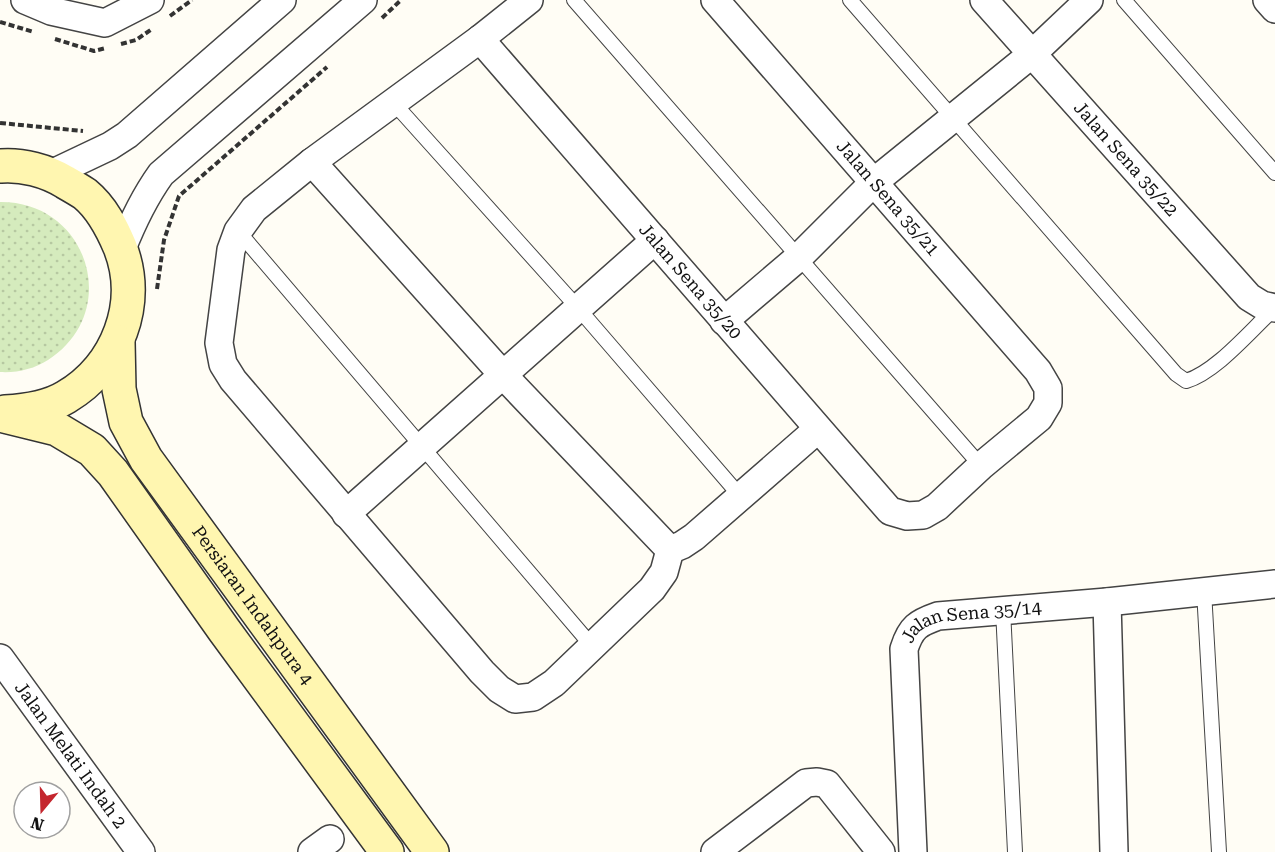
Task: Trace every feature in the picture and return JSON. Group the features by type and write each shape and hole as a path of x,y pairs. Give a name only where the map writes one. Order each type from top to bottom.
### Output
{"street":[{"path":"25,0 51,11 105,23 150,0"},
{"path":"51,174 110,146 127,135 282,0"},
{"path":"121,251 135,215 161,174 363,0"},
{"path":"530,0 480,39 392,101 254,209 238,231 231,250 219,343 223,364 233,380 482,672 499,689 515,699 533,697 554,683 652,589 664,572 670,550"},
{"name":"Jalan Sena 35/21","path":"715,0 1038,371 1048,388 1048,403 1039,418 981,466"},
{"name":"Jalan Sena 35/22","path":"984,0 1249,297 1274,308"},
{"path":"724,321 799,257 874,182 1032,54 1089,0"},
{"path":"1267,0 1275,9"},
{"name":"Jalan Sena 35/20","path":"480,39 890,511 907,516 923,515 937,507 981,466"},
{"path":"312,162 504,376 670,550"},
{"path":"0,414 29,411 66,398 96,374 118,342 126,317 129,290 126,263 112,226 86,195 51,174 4,164"},
{"path":"346,514 655,240"},
{"name":"Persiaran Indahpura 4","path":"118,342 119,389 126,422 146,459 432,852"},
{"name":"Persiaran Indahpura 4","path":"0,414 57,429 92,450 113,473 224,630 387,852"},
{"path":"670,550 694,537 818,429"},
{"name":"Jalan Sena 35/14","path":"913,852 904,649 909,633 922,622 938,616 1107,602 1275,584"},
{"path":"1107,602 1114,852"},
{"name":"Jalan Melati Indah 2","path":"0,658 141,852"},
{"path":"715,852 806,783 817,782 827,784 881,852"}],"lane":[{"path":"574,0 981,466"},
{"path":"850,0 1167,364 1186,381 1198,378 1212,368 1274,308"},
{"path":"1124,0 1275,173"},
{"path":"392,101 578,308 741,497"},
{"path":"238,231 592,646"},
{"path":"1204,591 1219,852"},
{"path":"1003,610 1015,852"}],"path":[{"path":"0,123 86,132"}],"green space":[{"path":"0,202 30,207 55,220 74,239 85,263 89,289 85,315 71,339 43,363 13,372 0,372"}]}
